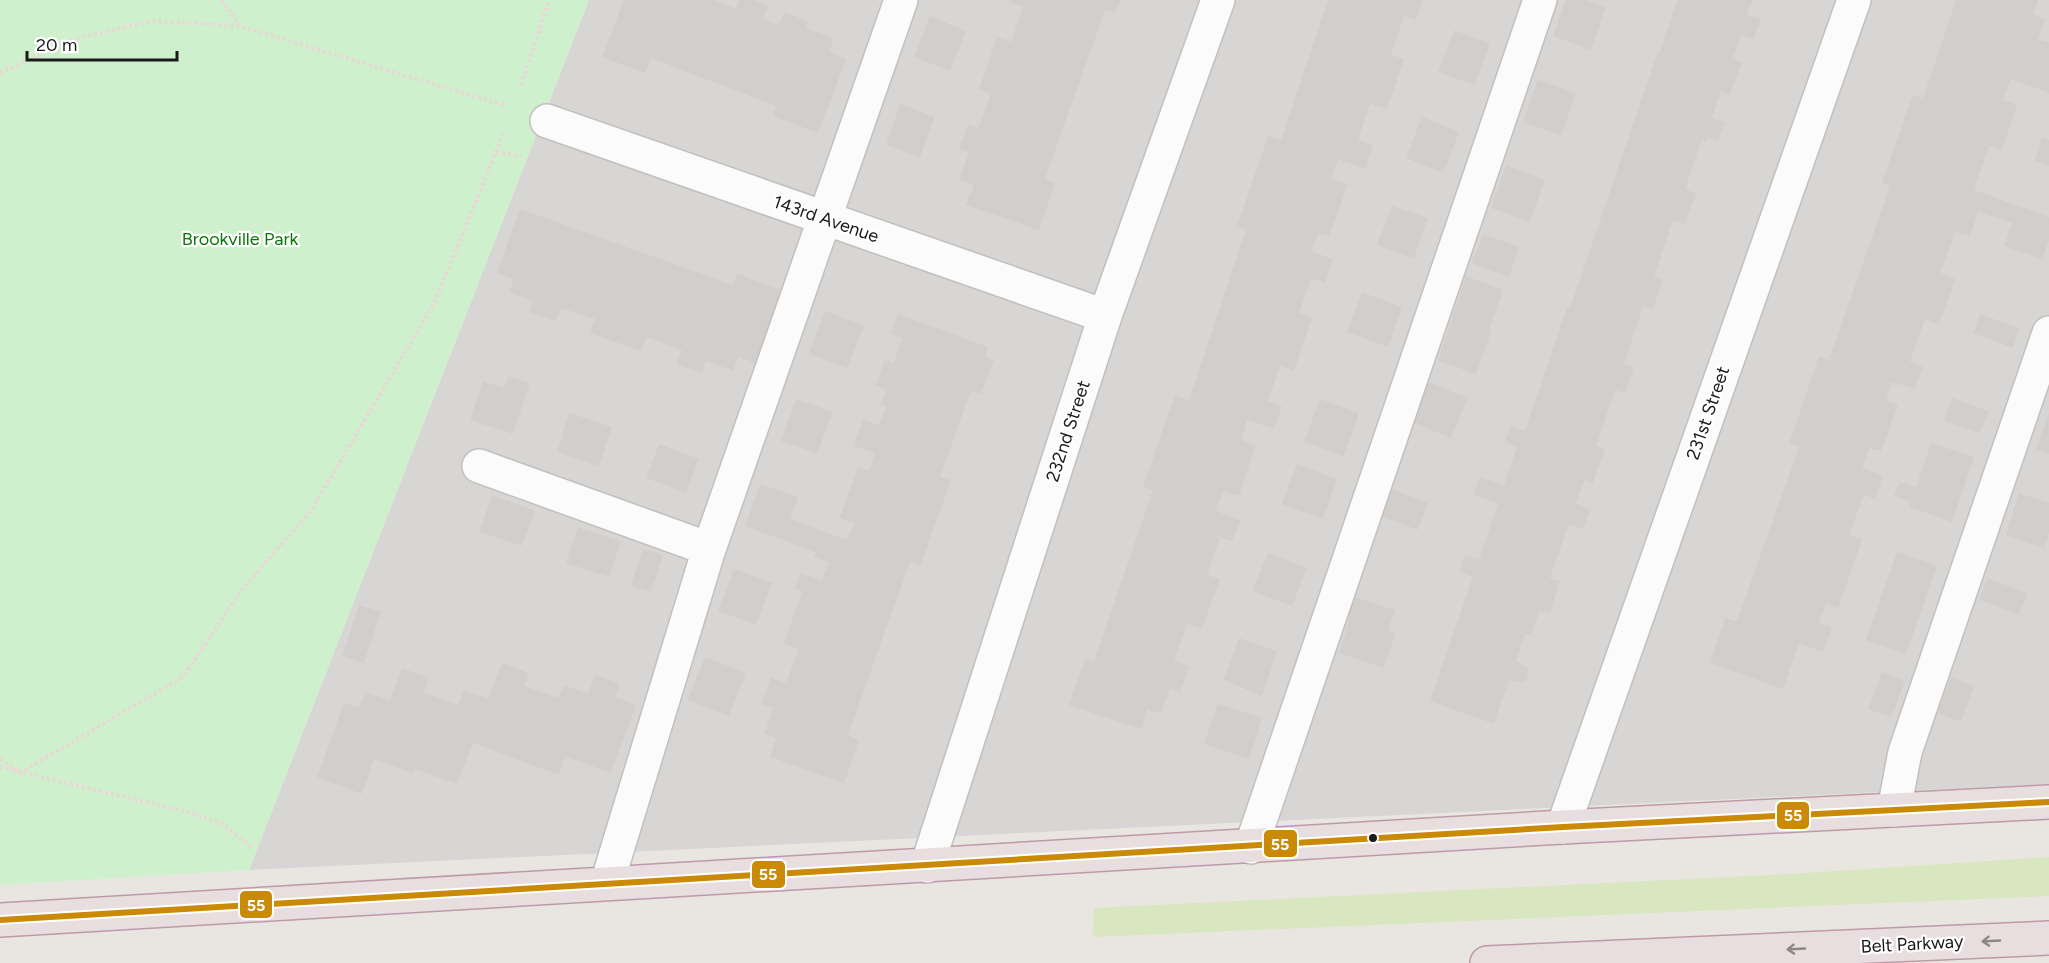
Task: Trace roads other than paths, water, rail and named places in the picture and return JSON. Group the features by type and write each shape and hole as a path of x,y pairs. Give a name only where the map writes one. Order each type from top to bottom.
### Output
{"highway":[{"path":"0,920 1563,827 2049,802"},
{"name":"Belt Parkway","path":"1487,963 2049,938"}],"street":[{"path":"607,883 709,549 901,0"},
{"name":"232nd Street","path":"927,866 1105,316 1218,0"},
{"path":"1251,847 1540,0"},
{"name":"231st Street","path":"1563,827 1854,0"},
{"name":"143rd Avenue","path":"547,121 1105,316"},
{"path":"1893,810 1905,752 2049,333"},
{"path":"479,466 709,549"}],"park label":[{"name":"Brookville Park","path":"240,239"}]}
